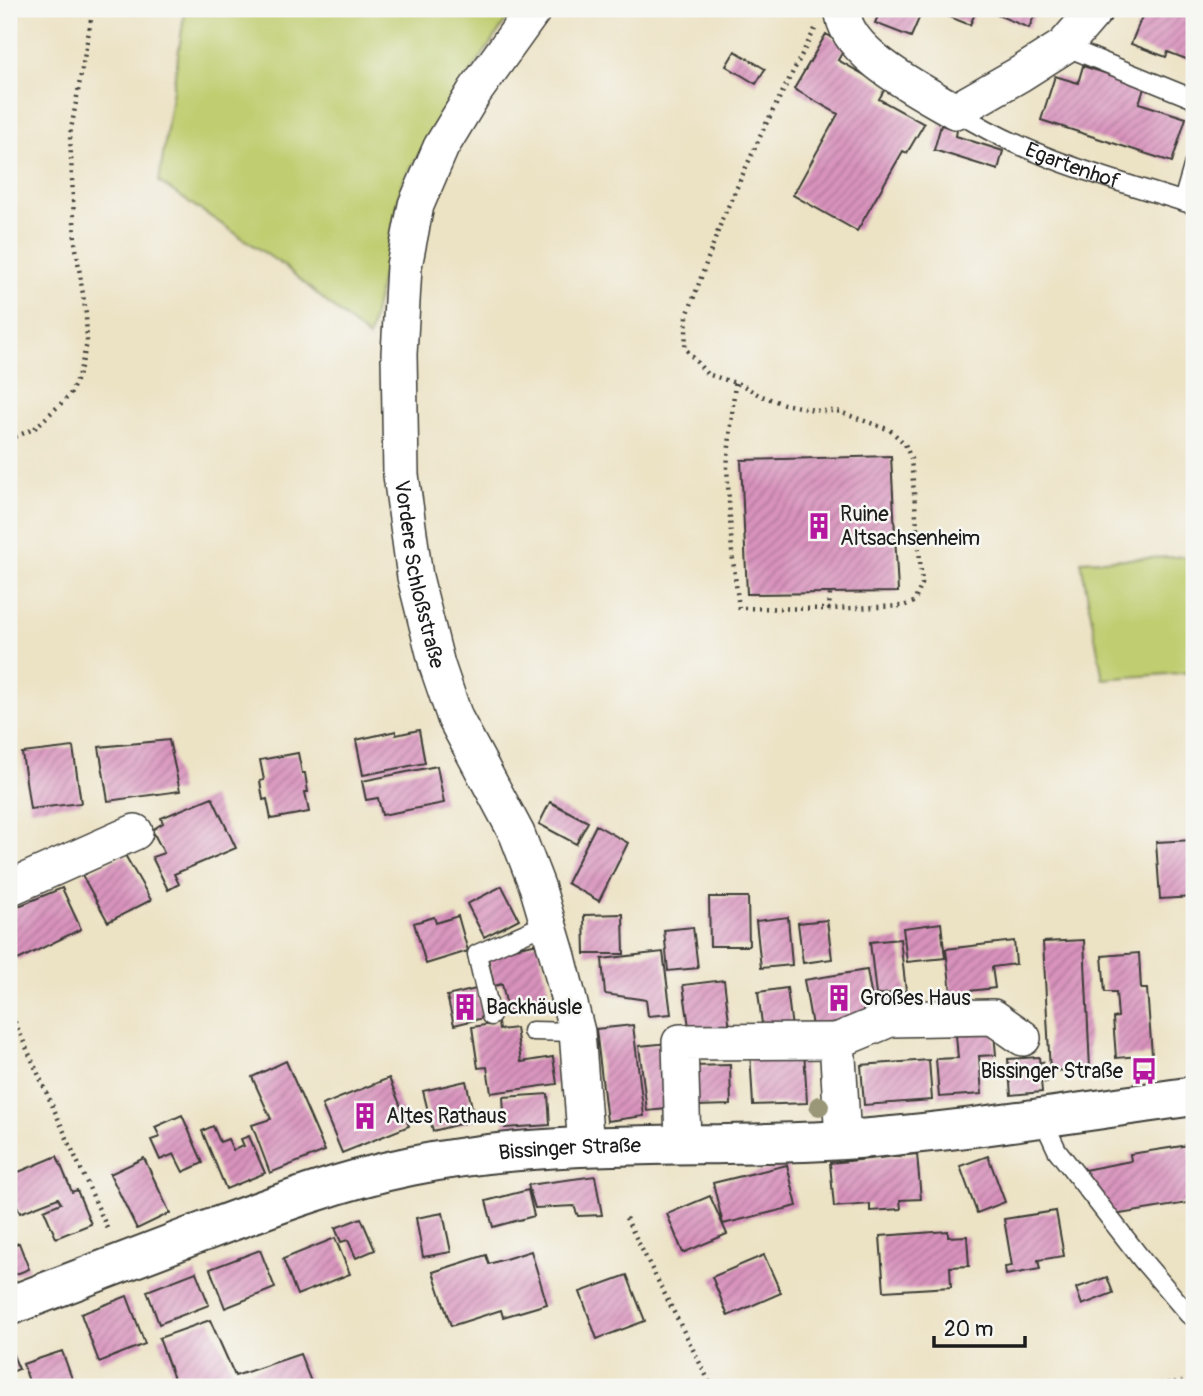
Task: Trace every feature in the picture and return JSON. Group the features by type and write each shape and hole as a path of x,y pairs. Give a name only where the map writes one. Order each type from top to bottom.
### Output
{"main road":[{"name":"Bissinger Straße","path":"9,1306 270,1207 346,1181 414,1166 498,1152 844,1140 1046,1117 1194,1096"}],"street":[{"name":"Vordere Schloßstraße","path":"534,9 475,91 441,146 415,205 404,266 399,381 401,475 415,577 437,665 455,718 517,834 548,923 577,1032 586,1147"},
{"path":"954,111 1020,75 1064,46 1096,9"},
{"name":"Egartenhof","path":"833,14 843,15 855,40 872,59 954,111"},
{"path":"9,888 135,832"},
{"path":"683,1144 680,1042 838,1041 890,1019 993,1017 1023,1038"},
{"path":"838,1041 844,1140"}],"lane":[{"path":"1064,46 1194,99"},
{"name":"Egartenhof","path":"954,111 990,134 1032,153 1189,203"},
{"path":"1189,203 1194,163"},
{"path":"491,1016 477,954 548,923"},
{"path":"532,1031 577,1032"},
{"path":"1046,1117 1057,1150 1143,1261 1189,1315"}],"path":[{"path":"9,439 34,429 70,395 80,371 86,343 86,314 75,242 70,135 93,9"},
{"path":"735,383 727,467 732,552 739,608 829,609 903,606 914,602 922,584 911,459 905,444 890,430 844,413 783,404 735,383 708,374 685,348 687,316 722,220 808,39 833,14"},
{"path":"829,609 830,593"},
{"path":"9,1009 122,1263"},
{"path":"1023,1038 1041,1049 1046,1117"},
{"path":"626,1218 712,1387"},
{"path":"1118,1387 1192,1381 1189,1315"}],"green space":[{"path":"185,9 514,9 448,106 402,183 369,338 284,266 159,182"},
{"path":"1194,556 1194,672 1103,679 1081,561"}],"building":[{"path":"874,9 923,9 911,37 875,23 880,11"},
{"path":"950,9 977,9 970,25 947,16"},
{"path":"983,9 1037,9 1029,28"},
{"path":"1145,9 1194,9 1194,62 1168,52 1166,57 1131,44"},
{"path":"826,34 846,46 838,60 886,87 879,99 924,124 907,153 903,151 857,231 793,195 838,114 794,89"},
{"path":"735,51 765,69 756,84 726,66"},
{"path":"1083,66 1145,86 1139,103 1186,118 1172,162 1041,120 1055,76 1078,83"},
{"path":"941,125 957,130 956,136 1003,151 998,170 934,150"},
{"name":"Ruine Altsachsenheim","path":"891,456 898,592 747,594 741,460"},
{"path":"419,730 425,763 363,775 356,740 396,731 396,735"},
{"path":"169,740 180,791 108,801 99,747"},
{"path":"73,747 81,803 30,809 22,753"},
{"path":"298,753 302,773 305,773 309,812 271,819 267,799 263,800 260,781 264,780 260,760"},
{"path":"437,766 444,803 382,815 378,798 366,800 362,781"},
{"path":"212,797 236,848 174,874 179,884 168,890 152,857 164,853 152,830 163,823 161,818"},
{"path":"550,802 588,822 576,844 539,824"},
{"path":"9,824 15,847 9,849"},
{"path":"596,825 628,843 599,901 567,883"},
{"path":"1194,840 1194,897 1160,899 1156,842"},
{"path":"125,855 151,900 108,922 82,875"},
{"path":"502,886 519,919 484,937 467,904"},
{"path":"62,888 81,929 18,960 9,941 9,910"},
{"path":"709,897 748,897 749,946 710,946"},
{"path":"623,914 624,954 585,954 584,915"},
{"path":"458,916 468,951 426,964 414,923 434,917 436,923"},
{"path":"788,917 792,965 761,968 756,921"},
{"path":"827,920 832,959 803,963 798,923"},
{"path":"941,923 945,958 907,962 903,928"},
{"path":"693,927 698,968 668,971 664,930"},
{"path":"900,939 906,991 876,995 870,942"},
{"path":"1084,940 1090,1069 1050,1071 1043,942"},
{"path":"1014,941 1016,964 992,967 995,988 951,993 946,949"},
{"path":"538,943 551,1003 508,1012 502,984 494,986 487,954"},
{"path":"663,952 671,1014 648,1016 646,1000 605,994 602,959"},
{"path":"1139,953 1141,989 1147,989 1152,1055 1116,1058 1113,1018 1118,1017 1116,992 1105,992 1102,956"},
{"name":"Großes Haus","path":"867,970 875,1016 812,1026 804,980"},
{"path":"724,980 730,1029 690,1034 683,985"},
{"path":"787,988 792,1028 763,1032 758,992"},
{"name":"Backhäusle","path":"476,989 483,1018 454,1025 447,996"},
{"path":"993,1021 996,1055 979,1056 982,1094 939,1097 936,1059 958,1058 955,1024"},
{"path":"498,1023 499,1030 516,1028 521,1062 553,1057 557,1084 491,1093 487,1067 478,1068 472,1027"},
{"path":"633,1025 644,1116 607,1121 596,1029"},
{"path":"669,1043 677,1108 647,1111 639,1046"},
{"path":"804,1049 807,1103 753,1105 750,1051"},
{"path":"1039,1057 1042,1092 1011,1095 1008,1059"},
{"path":"929,1060 932,1100 864,1105 861,1065"},
{"path":"286,1061 325,1151 270,1173 252,1125 271,1119 252,1077"},
{"path":"730,1065 731,1105 696,1106 694,1066"},
{"name":"Altes Rathaus","path":"389,1078 409,1126 342,1153 322,1105"},
{"path":"466,1081 475,1120 433,1131 423,1091"},
{"path":"548,1094 550,1125 505,1128 503,1097"},
{"path":"182,1115 203,1163 183,1172 174,1154 160,1160 151,1140 160,1137 155,1127"},
{"path":"213,1126 220,1142 228,1139 233,1150 244,1146 241,1139 249,1136 265,1173 226,1189 202,1131"},
{"path":"1189,1145 1194,1176 1194,1202 1114,1215 1079,1171 1131,1161 1130,1154"},
{"path":"917,1154 921,1199 900,1200 901,1209 870,1211 870,1204 834,1207 830,1163"},
{"path":"57,1156 72,1192 77,1190 91,1224 56,1238 44,1210 61,1203 58,1198 20,1213 9,1186 9,1176"},
{"path":"988,1156 1005,1202 977,1213 960,1166"},
{"path":"144,1158 170,1213 137,1229 110,1174"},
{"path":"787,1165 797,1206 723,1224 713,1183"},
{"path":"595,1176 602,1215 578,1216 574,1206 535,1208 528,1185"},
{"path":"528,1190 534,1216 493,1227 486,1201"},
{"path":"710,1196 727,1234 683,1253 667,1214"},
{"path":"1056,1211 1064,1256 1038,1260 1040,1269 1006,1275 1005,1267 1012,1266 1004,1219"},
{"path":"443,1213 451,1252 423,1257 416,1218"},
{"path":"361,1218 375,1250 356,1258 348,1240 341,1242 335,1228"},
{"path":"948,1231 948,1237 967,1236 969,1266 950,1267 951,1287 884,1291 880,1236"},
{"path":"335,1238 350,1274 297,1295 283,1259"},
{"path":"19,1243 29,1269 9,1277 9,1246"},
{"path":"260,1250 275,1288 225,1308 210,1269"},
{"path":"531,1251 547,1304 503,1317 501,1310 451,1326 433,1272 486,1255 489,1264"},
{"path":"764,1255 781,1293 728,1316 712,1277"},
{"path":"196,1272 209,1305 159,1324 147,1291"},
{"path":"627,1275 645,1321 597,1339 580,1292"},
{"path":"1107,1277 1113,1293 1082,1305 1076,1288"},
{"path":"127,1296 145,1344 99,1362 81,1314"},
{"path":"210,1320 235,1376 300,1354 313,1387 177,1387 159,1338"},
{"path":"9,1346 19,1369 9,1373"},
{"path":"62,1351 75,1387 31,1387 23,1364"},
{"path":"149,1380 151,1387 130,1387"}],"place":[{"name":"Ruine Altsachsenheim","path":"819,526"},
{"name":"Großes Haus","path":"839,998"},
{"name":"Backhäusle","path":"465,1007"},
{"name":"Bissinger Straße","path":"1144,1071"},
{"name":"Altes Rathaus","path":"365,1116"}]}
